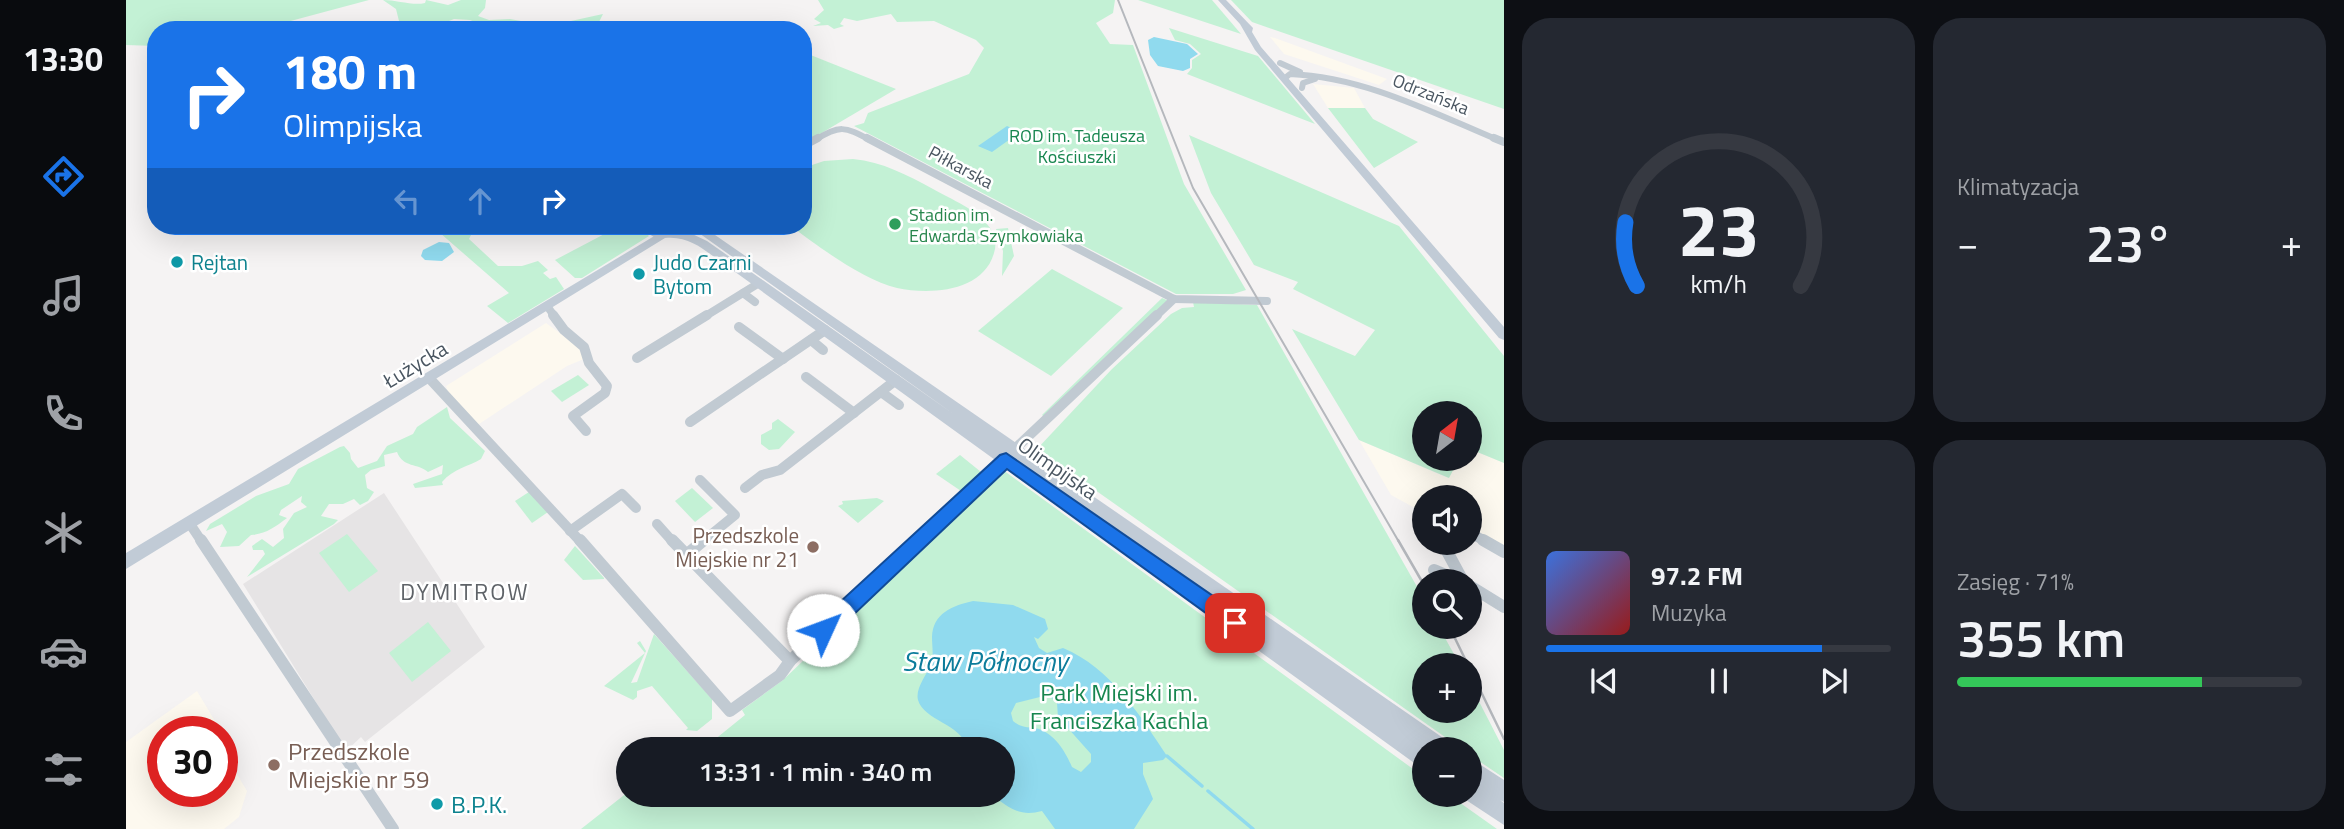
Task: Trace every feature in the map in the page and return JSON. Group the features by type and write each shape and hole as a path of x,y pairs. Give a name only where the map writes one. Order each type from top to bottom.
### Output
{"street":[{"path":"1223,0 1504,335"},
{"path":"1275,63 1307,74 1344,82"},
{"path":"1287,76 1307,74"},
{"path":"1287,76 1344,82"},
{"path":"1287,76 1302,88 1334,127 1354,159"},
{"path":"1302,88 1303,83 1315,79"},
{"name":"Odrzańska","path":"1344,82 1398,96 1504,142"},
{"name":"Piłkarska","path":"812,141 834,129 850,129 1174,299 1268,301"},
{"name":"Olimpijska","path":"660,236 666,235"},
{"name":"Olimpijska","path":"686,235 693,237 760,283 780,292 825,330 907,383"},
{"name":"Olimpijska","path":"707,235 780,292 907,383 1424,737"},
{"name":"Łużycka","path":"126,562 430,379 660,236"},
{"path":"637,358 760,283"},
{"path":"743,293 755,302"},
{"path":"430,379 641,607 730,711 780,675 790,661 1174,299"},
{"path":"547,306 564,330 584,347 590,363 607,386 605,393 573,416 586,430"},
{"path":"739,327 783,359"},
{"path":"690,422 825,330"},
{"path":"811,340 823,350"},
{"path":"806,377 854,412"},
{"path":"745,488 762,475 780,470 881,392 907,383"},
{"path":"881,392 899,405"},
{"name":"Olimpijska","path":"1011,455 1412,749"},
{"path":"684,556 735,514 700,480"},
{"path":"570,531 622,494 636,508"},
{"path":"190,524 393,829"},
{"path":"657,524 684,556 790,661"},
{"path":"1482,540 1504,552"},
{"path":"1482,593 1504,607"},
{"path":"1482,776 1504,792"},
{"path":"1482,799 1504,815"}],"shaded area":[{"path":"1270,37 1387,79 1379,85 1284,54"},
{"path":"1313,84 1354,88 1365,108 1328,108"},
{"path":"546,323 579,347 584,359 567,366 476,426 450,397 446,386"},
{"path":"1359,440 1412,463 1412,471 1432,471 1448,478 1452,471 1482,471 1482,454 1504,463 1504,556 1482,544 1482,485 1412,485 1412,506 1391,495"},
{"path":"384,493 485,647 365,742 361,737 346,751 243,584"},
{"path":"197,691 212,716 162,716"},
{"path":"147,727 147,807 238,807 238,776 247,791 239,817 224,829 126,829 126,742"}],"green space":[{"path":"126,0 369,0 291,21 147,21 147,46 126,45"},
{"path":"383,0 415,4 425,3 426,0 448,5 461,0 486,0 485,8 478,16 489,20 521,21 399,21 396,9"},
{"name":"ROD im. Tadeusza Kościuszki","path":"818,0 1115,0 1113,13 1096,23 1110,44 1133,45 1184,184 1246,290 1233,294 1176,294 854,126 864,123 868,113 969,74 984,48 976,40 934,21 897,22 891,14 857,21 844,18 840,24 844,26 834,29 828,25 813,26 821,23 814,19 824,10"},
{"path":"1138,0 1212,0 1241,34"},
{"path":"1231,0 1504,0 1504,109 1252,22"},
{"path":"603,14 600,21 571,21"},
{"path":"1169,28 1258,56 1315,124 1187,74 1192,68 1192,60 1201,54 1190,44 1175,40"},
{"path":"812,56 896,89 812,139"},
{"path":"1328,108 1365,108 1373,119 1418,142 1374,168"},
{"path":"1189,135 1399,226 1504,356 1504,463 1482,454 1482,401 1412,401 1412,462 1359,440 1292,329 1355,356 1375,330 1293,289 1298,282 1254,265 1211,193"},
{"name":"Stadion im. Edwarda Szymkowiaka","path":"853,159 885,166 964,205 985,221 993,234 994,253 988,266 979,276 954,288 910,290 870,278 828,253 803,235 812,235 812,165 824,161"},
{"path":"1008,228 1014,256 1002,276 1003,251 996,229"},
{"path":"442,235 471,235 469,239 498,266 522,266 538,261 548,270 543,273 550,279 556,277 564,289 508,323 487,306 509,293"},
{"path":"602,235 649,236 582,278 575,278 555,260"},
{"path":"1052,269 1123,308 1051,376 978,331"},
{"path":"1162,298 1171,302 1048,420 1042,415"},
{"path":"1193,302 1257,305 1412,578 1412,639 1446,639 1453,653 1412,653 1412,714 1037,449 1112,369 1171,314 1182,308 1194,307"},
{"path":"578,375 589,385 562,402 551,391"},
{"path":"447,407 450,418 485,451 481,459 447,477 442,482 443,485 415,488 413,484 442,474 443,465 428,472 403,461 397,452 384,455 385,466 365,475 367,488 374,492 368,501 360,505 354,499 343,504 329,504 321,516 338,520 334,524 247,577 265,554 263,550 253,550 252,546 262,539 273,547 284,538 283,529 294,513 307,507 301,502 302,496 281,510 279,515 287,518 266,532 251,535 239,546 220,547 227,532 222,524 206,531 210,524 256,496 289,484 298,469 340,447 344,446 350,453 358,468 377,461 387,446 413,434 417,427"},
{"path":"778,419 795,432 779,449 769,450 761,444 761,435 772,429 772,423"},
{"path":"960,455 981,472 961,491 936,474"},
{"name":"Park Miejski im. Franciszka Kachla","path":"1003,470 1412,768 1412,807 1466,807 1497,829 581,829 616,801 616,807 1015,807 1015,737 718,737 745,715 742,710 783,680"},
{"path":"1432,471 1453,471 1449,478"},
{"path":"692,488 713,508 695,522 675,501"},
{"path":"529,492 548,512 532,523 515,501"},
{"path":"877,498 884,501 858,523 838,506 843,504 842,501"},
{"path":"347,534 378,571 349,592 319,553"},
{"path":"575,546 604,579 583,580 564,560"},
{"path":"428,622 451,651 412,682 389,653"},
{"path":"654,634 712,699 712,719 697,731 686,730 688,728 652,686 637,691 637,697 633,700 604,686 645,653 637,643 640,641 646,651 631,683 637,682"},
{"path":"1482,707 1504,750 1504,778 1482,763 1482,737 1445,737 1425,723 1482,723"}],"water":[{"path":"1154,37 1187,44 1198,54 1190,59 1190,68 1183,71 1158,66 1150,55 1148,40"},
{"path":"1007,126 1020,132 992,152 978,146"},
{"path":"439,242 449,243 454,252 442,261 425,260 421,256 423,250"},
{"name":"Staw Północny","path":"973,601 1013,605 1045,619 1048,629 1038,639 1034,637 1039,648 1047,653 1063,648 1080,657 1096,667 1122,694 1167,756 1163,760 1143,763 1143,774 1153,799 1134,829 1055,829 1042,811 1027,813 1009,807 1015,807 1015,737 961,737 922,707 918,700 918,691 932,661 933,629 940,616 951,608","holes":["1048,695 1057,703 1058,717 1091,754 1091,762 1081,772 1072,767 1055,740 1039,729 1017,724 1011,713 1016,703"]}],"waterway":[{"path":"1167,756 1202,786"},
{"path":"1208,791 1253,829"}],"tram line":[{"path":"1118,0 1193,188 1399,542"},
{"path":"1398,540 1415,569"},
{"path":"1455,639 1504,739"}],"place":[{"name":"Stadion im. Edwarda Szymkowiaka","path":"895,224"},
{"name":"Rejtan","path":"177,262"},
{"name":"Judo Czarni Bytom","path":"639,274"},
{"name":"Przedszkole Miejskie nr 21","path":"813,547"},
{"name":"Przedszkole Miejskie nr 59","path":"274,765"},
{"name":"B.P.K.","path":"437,804"}],"district":[{"name":"DYMITROW","path":"465,591"}],"route":[{"path":"823,630 1006,459 1235,623"}]}
